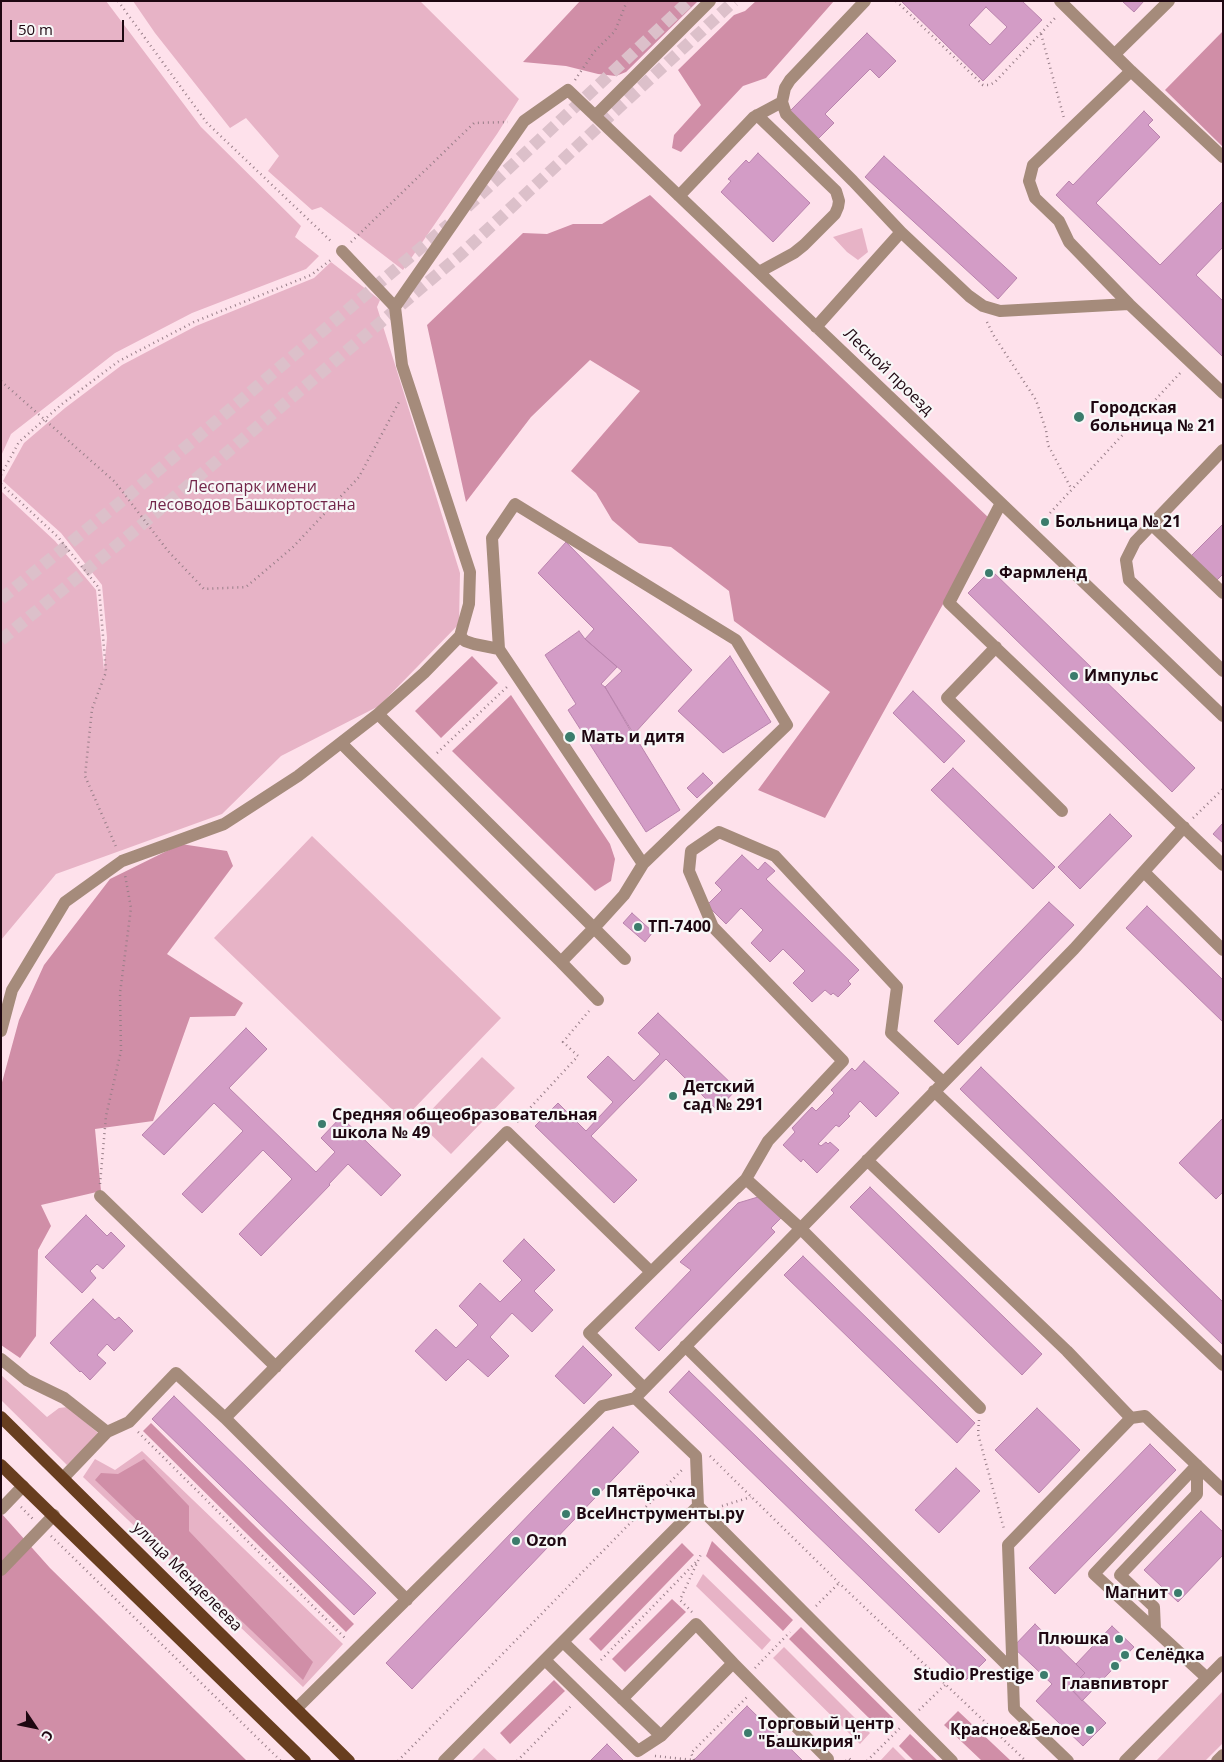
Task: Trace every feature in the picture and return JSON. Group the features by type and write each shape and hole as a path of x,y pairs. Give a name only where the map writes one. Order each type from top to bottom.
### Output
{"main road":[{"name":"улица Менделеева","path":"1,1417 64,1477 349,1761"},
{"path":"1,1464 305,1761"}],"street":[{"path":"595,116 710,1"},
{"path":"865,1 790,80 785,88 782,102 786,114 901,232 983,306 1000,311 1129,304"},
{"path":"1115,54 1169,1"},
{"path":"1063,4 1223,157"},
{"path":"1131,71 1033,165 1029,181 1035,198 1059,221 1068,242 1129,304 1223,393"},
{"path":"395,307 524,121 568,90"},
{"name":"Лесной проезд","path":"568,90 1223,716"},
{"path":"679,196 757,115 782,102"},
{"path":"757,115 836,191 839,201 835,214 804,245 794,253 759,272"},
{"path":"816,326 901,232"},
{"path":"1,1031 12,990 65,902 122,861 224,824 298,776 378,714 424,673 460,636 470,604 470,572 402,365 395,307 342,251"},
{"path":"1223,450 1135,542 1126,560 1129,580 1223,671"},
{"path":"1001,503 949,603 1223,865"},
{"path":"561,962 624,895 643,864 787,725 736,640 515,504 492,538 499,649 643,864"},
{"path":"1152,525 1223,594"},
{"path":"460,636 465,641 499,649"},
{"path":"996,647 947,698 1062,811"},
{"path":"378,714 625,959"},
{"path":"341,743 598,1000"},
{"path":"297,1708 602,1406 639,1393 1074,949 1184,827"},
{"path":"952,1761 698,1506 696,1456 639,1393 589,1333 746,1178 768,1141 843,1061 713,927 689,871 691,852 719,832 775,856 897,987 891,1033 939,1086 1223,1365"},
{"path":"1144,872 1223,950"},
{"path":"225,1418 507,1132 651,1272"},
{"path":"867,1160 1067,1351 1131,1418"},
{"path":"746,1178 800,1228 980,1408"},
{"path":"100,1196 276,1367"},
{"path":"685,1346 1012,1670"},
{"path":"1,1359 27,1380 64,1398 107,1432"},
{"path":"64,1477 107,1432 129,1422 176,1373 225,1418 406,1600"},
{"path":"1068,1761 1014,1709 1008,1545 1131,1418 1145,1416 1223,1490"},
{"path":"1197,1465 1094,1574 1207,1678"},
{"path":"1155,1630 1154,1607 1120,1575 1197,1494 1197,1465"},
{"path":"1,1509 23,1486"},
{"path":"446,1760 698,1506"},
{"path":"1,1570 54,1515"},
{"path":"622,1699 696,1624 828,1759"},
{"path":"563,1642 661,1736"},
{"path":"544,1660 638,1752 661,1736 733,1663"},
{"path":"1125,1761 1223,1662"},
{"path":"1217,1761 1223,1755"}],"path":[{"path":"118,1 207,123 342,251"},
{"path":"568,90 594,52 615,31 628,1"},
{"path":"896,1 983,85 990,85 995,82 1040,34 1063,4"},
{"path":"1040,34 1068,132"},
{"path":"1,475 18,442 119,360 194,322 311,275 342,251 474,123 524,121"},
{"path":"983,306 985,318 994,336 1036,400 1042,416 1048,445 1072,490"},
{"path":"1050,513 1191,362"},
{"path":"1,381 115,482 168,551 204,589 246,587 293,547 359,477 408,383"},
{"path":"1,484 58,538 99,588 106,672 92,709 85,776 122,861 131,908 120,992 121,1051 106,1116 100,1196"},
{"path":"427,762 518,676"},
{"path":"1184,827 1223,789"},
{"path":"507,1132 578,1056 563,1042 598,1000"},
{"path":"980,1408 978,1434 1008,1545"},
{"path":"129,1422 357,1650"},
{"path":"398,1761 703,1449 839,1583 1026,1761"},
{"path":"722,1506 751,1497"},
{"path":"11,1498 281,1761"},
{"path":"692,1612 680,1600 702,1552"},
{"path":"592,1670 699,1559"},
{"path":"815,1607 839,1583"},
{"path":"762,1660 790,1632"},
{"path":"650,1755 694,1760 691,1753 750,1694"},
{"path":"517,1761 577,1699"},
{"path":"846,1761 849,1758 852,1761"}],"green space":[{"path":"1,1 106,1 201,127 301,226 295,237 319,256 306,269 192,313 115,353 11,434 1,456"},
{"path":"133,1 420,1 519,99 403,270 321,207 312,210 268,171 279,156 246,118 230,128 155,33"},
{"path":"862,228 868,252 858,260 847,252 833,237"},
{"name":"Лесопарк имени лесоводов Башкортостана","path":"331,262 380,300 377,307 460,573 459,624 379,706 281,756 222,814 56,874 1,940 1,491 55,541 96,590 104,670 107,638 102,585 61,533 3,481 24,443 65,408 122,365 196,326 314,278"},
{"path":"312,836 501,1018 403,1120 214,938"},
{"path":"482,1057 515,1088 451,1154 419,1123"},
{"path":"1,1375 47,1417 59,1408 68,1407 99,1434 67,1465 1,1400"},
{"path":"142,1451 343,1644 303,1687 83,1477 95,1459 115,1470"},
{"path":"703,1574 771,1640 762,1650 696,1586"},
{"path":"784,1647 870,1733 860,1744 773,1658"},
{"path":"1223,1691 1223,1743 1205,1761 1156,1761"},
{"path":"893,1747 907,1761 880,1761"},
{"path":"484,1748 498,1761 471,1761"}],"shaded area":[{"path":"580,1 698,1 626,72 616,76 598,74 566,66 523,62"},
{"path":"756,1 834,1 766,78 743,86 681,152 672,148 674,135 701,105 678,70 734,15 745,11"},
{"path":"1223,31 1223,147 1165,90"},
{"path":"650,195 990,519 825,818 758,790 830,692 734,621 729,591 671,547 639,543 612,520 596,493 571,471 640,391 590,360 531,417 466,502 427,325 523,233 547,234 573,224 602,224"},
{"path":"472,656 498,683 441,738 415,711"},
{"path":"511,695 610,844 615,859 611,881 595,891 452,751"},
{"path":"181,844 227,851 233,866 167,954 243,1003 235,1016 190,1017 153,1121 95,1129 101,1191 41,1205 51,1226 38,1250 36,1336 20,1358 1,1345 1,1086 19,1020 44,965 110,879"},
{"path":"151,1423 354,1624 346,1632 143,1431"},
{"path":"144,1459 189,1506 189,1531 313,1662 303,1680 95,1480 101,1473 118,1474"},
{"path":"1,1513 50,1568 247,1761 1,1761"},
{"path":"712,1541 793,1620 783,1631 706,1556"},
{"path":"682,1543 694,1555 601,1651 589,1639"},
{"path":"672,1599 686,1612 625,1672 612,1659"},
{"path":"801,1627 893,1718 881,1730 789,1639"},
{"path":"554,1680 565,1691 510,1744 500,1733"},
{"path":"958,1711 1011,1761 982,1761 944,1725"},
{"path":"910,1734 938,1761 914,1761 899,1746"}],"building":[{"path":"901,1 1022,1 1042,20 983,81","holes":["986,7 1007,27 990,45 969,25"]},
{"path":"1122,1 1144,1 1134,12"},
{"path":"867,33 896,61 879,78 870,69 825,114 834,123 818,139 790,111"},
{"path":"1144,111 1153,120 1148,125 1160,137 1096,203 1160,265 1223,201 1223,247 1196,275 1223,301 1223,357 1056,195 1069,181 1073,185"},
{"path":"758,153 810,203 773,242 721,192 731,181 728,179 746,160 749,163"},
{"path":"884,156 1017,278 998,299 865,177"},
{"path":"1223,524 1223,574 1216,581 1191,556"},
{"path":"566,542 692,670 633,735 605,687 622,671 585,639 594,629 538,573"},
{"path":"991,570 1195,768 1172,792 968,593"},
{"path":"579,631 585,639 617,667 601,684 605,687 680,810 646,832 568,710 576,704 545,655"},
{"path":"730,656 771,722 723,753 678,711"},
{"path":"913,691 965,741 944,763 893,713"},
{"path":"953,768 1055,867 1033,889 931,790"},
{"path":"703,773 713,783 697,798 687,788"},
{"path":"1110,814 1132,836 1080,889 1058,867"},
{"path":"1223,823 1223,843 1213,834"},
{"path":"742,855 758,870 765,862 775,871 766,879 859,970 848,981 851,984 838,997 833,993 831,995 825,990 812,1002 793,983 805,971 783,949 770,962 751,943 763,930 741,908 726,924 707,905 722,890 715,883"},
{"path":"1049,902 1074,925 958,1045 934,1021"},
{"path":"1147,906 1223,980 1223,1022 1126,928"},
{"name":"ТП-7400","path":"632,913 653,932 645,942 623,923"},
{"path":"658,1013 737,1089 717,1110 666,1059 591,1136 637,1180 614,1203 535,1126 558,1103 586,1131 613,1102 587,1077 608,1056 634,1081 660,1054 638,1033"},
{"path":"246,1028 267,1049 229,1088 316,1172 335,1152 321,1138 341,1117 401,1175 381,1196 348,1164 261,1256 239,1234 292,1179 263,1150 202,1213 182,1194 243,1131 214,1103 164,1155 142,1135"},
{"path":"864,1061 899,1093 876,1117 860,1101 848,1114 850,1116 839,1127 836,1125 818,1144 821,1146 826,1142 828,1144 830,1142 839,1150 817,1173 803,1159 801,1162 783,1145 795,1132 792,1128 812,1107 816,1111 834,1093 831,1090 852,1068 855,1071"},
{"path":"981,1067 1223,1302 1223,1345 960,1089"},
{"path":"1223,1118 1223,1192 1216,1199 1179,1163"},
{"path":"870,1187 1042,1354 1022,1375 850,1207"},
{"path":"758,1197 781,1218 771,1228 775,1232 659,1351 635,1328 691,1270 680,1262 738,1203"},
{"path":"86,1215 107,1236 111,1232 125,1246 103,1269 97,1264 90,1271 96,1278 82,1293 45,1257"},
{"path":"524,1239 555,1270 534,1291 553,1310 532,1332 512,1313 490,1337 509,1356 488,1377 468,1359 446,1381 415,1351 436,1329 456,1348 478,1325 459,1306 480,1283 500,1302 522,1280 503,1261"},
{"path":"803,1256 975,1423 957,1443 784,1275"},
{"path":"93,1299 115,1320 119,1317 133,1331 114,1351 107,1344 97,1355 106,1363 90,1380 50,1343"},
{"path":"583,1346 612,1375 584,1404 555,1376"},
{"path":"689,1371 986,1660 966,1680 669,1392"},
{"path":"174,1396 376,1593 354,1615 152,1419"},
{"path":"1037,1408 1080,1450 1039,1493 995,1450"},
{"path":"613,1427 639,1452 412,1689 386,1663"},
{"path":"1150,1444 1176,1470 1055,1594 1029,1568"},
{"path":"956,1468 980,1491 939,1533 915,1510"},
{"path":"1201,1511 1223,1532 1223,1555 1178,1602 1144,1570"},
{"path":"1035,1624 1085,1673 1070,1688 1106,1723 1083,1746 1036,1701 1052,1684 1013,1647"},
{"path":"1112,1626 1134,1647 1082,1701 1070,1688 1085,1673 1076,1664"},
{"name":"Торговый центр \"Башкирия\"","path":"747,1706 803,1761 693,1761"},
{"path":"607,1744 624,1761 590,1761"}],"tunnel":[{"path":"467,207 689,1"},
{"path":"1,640 139,527 460,255 734,1"},
{"path":"1,599 123,500 449,224"}],"place":[{"name":"Городская больница № 21","path":"1079,417"},
{"name":"Больница № 21","path":"1045,522"},
{"name":"Фармленд","path":"989,573"},
{"name":"Импульс","path":"1074,676"},
{"name":"Мать и дитя","path":"570,737"},
{"name":"ТП-7400","path":"638,927"},
{"name":"Детский сад № 291","path":"673,1096"},
{"name":"Средняя общеобразовательная школа № 49","path":"322,1124"},
{"name":"Пятёрочка","path":"596,1492"},
{"name":"ВсеИнструменты.ру","path":"566,1514"},
{"name":"Ozon","path":"516,1541"},
{"name":"Магнит","path":"1178,1593"},
{"name":"Плюшка","path":"1119,1639"},
{"name":"Селёдка","path":"1125,1655"},
{"name":"Главпивторг","path":"1115,1666"},
{"name":"Studio Prestige","path":"1044,1675"},
{"name":"Красное&Белое","path":"1090,1730"},
{"name":"Торговый центр \"Башкирия\"","path":"748,1733"}]}
